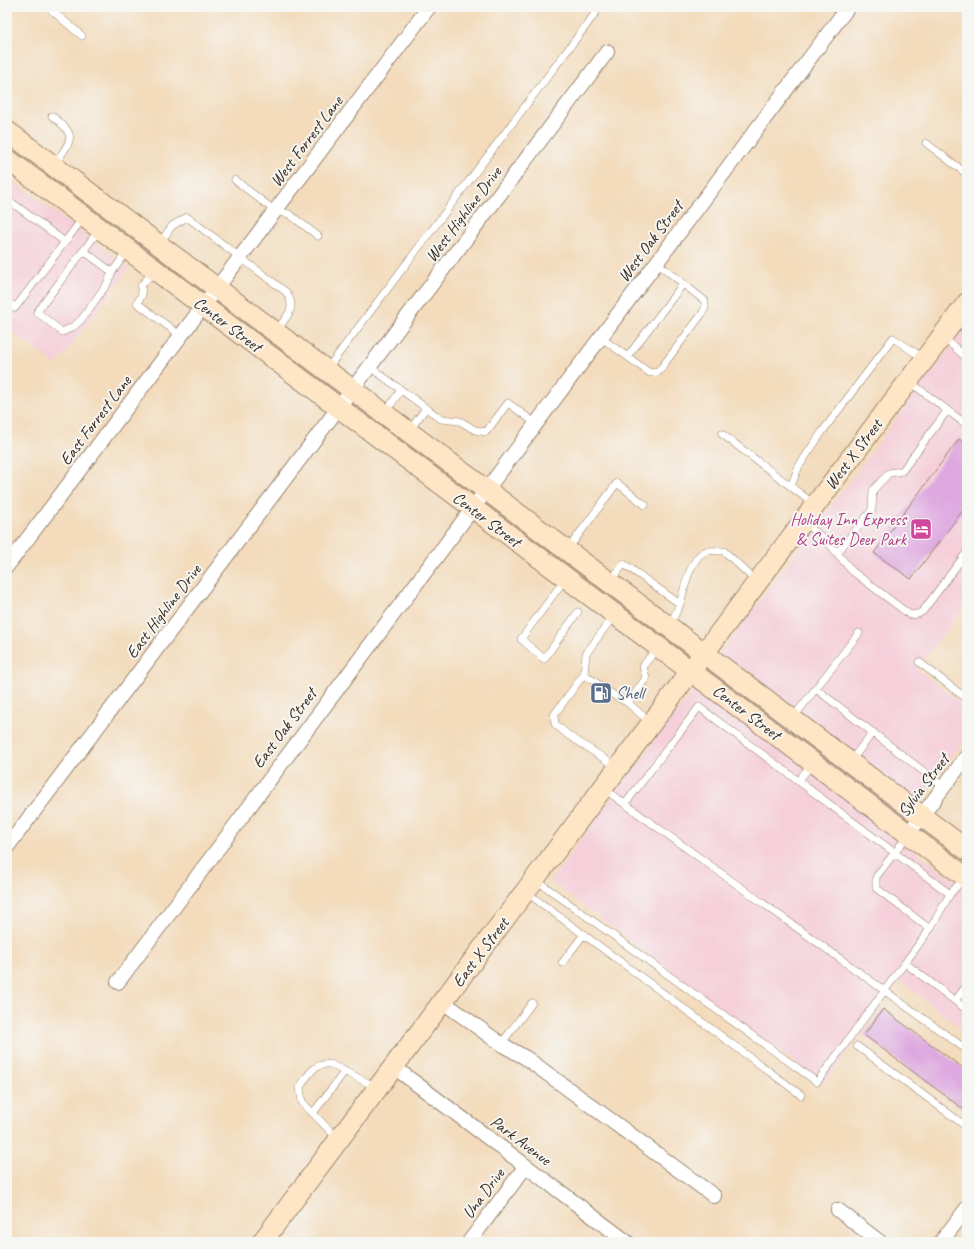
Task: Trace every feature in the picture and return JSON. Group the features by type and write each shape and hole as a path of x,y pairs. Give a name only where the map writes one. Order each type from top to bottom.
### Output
{"main road":[{"name":"Center Street","path":"7,131 159,244 211,296 479,497 567,549 669,626 699,662 813,762 966,877"},
{"name":"Center Street","path":"8,162 40,183 155,269 211,296 276,331 326,369 347,398 385,413 409,431 565,579 658,646 699,662 792,719 967,850"},
{"path":"40,183 54,166"},
{"name":"West X Street","path":"699,662 802,522 967,303"},
{"name":"East X Street","path":"262,1242 699,662"}],"street":[{"name":"West Forrest Lane","path":"211,296 429,7"},
{"name":"West Oak Street","path":"479,497 848,7"},
{"name":"West Highline Drive","path":"347,398 607,52"},
{"name":"East Forrest Lane","path":"7,566 211,296"},
{"name":"East Highline Drive","path":"7,847 347,398"},
{"name":"East Oak Street","path":"118,982 479,497"},
{"name":"Sylvia Street","path":"908,834 967,756"},
{"path":"443,1002 501,1044 526,1058 714,1196"},
{"name":"Park Avenue","path":"394,1067 627,1242"},
{"name":"Una Drive","path":"468,1242 526,1166"},
{"path":"941,1242 967,1208"},
{"path":"838,1210 880,1242"}],"lane":[{"path":"48,7 82,36"},
{"path":"326,369 600,7"},
{"path":"52,116 67,128 70,134 68,144 54,166"},
{"path":"926,143 967,174"},
{"path":"236,180 275,211 289,214 318,236"},
{"path":"7,199 65,242"},
{"path":"7,301 15,308 84,216"},
{"path":"159,244 172,226 187,218 286,292 292,303 292,308 276,331"},
{"path":"101,228 37,312 62,332 73,327 81,320 106,284 112,272 129,250"},
{"path":"84,251 112,272"},
{"path":"600,336 650,373 658,372 705,308 704,301 656,262"},
{"path":"155,269 141,286 142,295 137,303 182,336"},
{"path":"628,356 683,284"},
{"path":"942,336 967,358"},
{"path":"791,486 799,466 893,338 925,359"},
{"path":"370,367 441,419 460,421 475,430 486,432 508,403 535,423"},
{"path":"908,381 967,425"},
{"path":"385,413 401,390"},
{"path":"409,431 426,408"},
{"path":"837,553 872,510 873,490 889,473 902,471 947,411"},
{"path":"722,434 815,505"},
{"path":"567,549 617,483 645,505"},
{"path":"802,522 827,541 852,571 910,615 918,614 923,610 967,552"},
{"path":"669,626 680,604 686,580 697,558 705,552 724,551 758,582"},
{"path":"610,581 624,564 680,604"},
{"path":"565,579 521,639 544,659 578,612"},
{"path":"615,615 586,654 584,674 554,715 555,724 619,769"},
{"path":"792,719 859,633"},
{"path":"628,703 646,678 643,666 658,646"},
{"path":"919,662 967,699"},
{"path":"584,674 615,696 628,703 652,724"},
{"path":"816,689 944,787"},
{"path":"625,804 699,707 950,894"},
{"path":"850,762 873,732"},
{"path":"798,781 813,762"},
{"path":"603,789 967,1050"},
{"path":"908,834 876,877 876,888 930,930"},
{"path":"530,886 817,1082 930,930 950,894 966,877"},
{"path":"530,886 584,934 801,1095"},
{"path":"562,963 584,934"},
{"path":"905,963 967,1010"},
{"path":"955,1001 967,985"},
{"path":"501,1044 532,1003"},
{"path":"857,1046 967,1127"},
{"path":"339,1140 302,1102 300,1087 310,1071 322,1063 330,1064 378,1088"},
{"path":"313,1113 345,1071"}],"shaded area":[{"path":"7,177 129,268 56,365 7,327"},
{"path":"967,325 967,603 917,669 967,707 967,737 893,834 967,890 967,1033 900,980 824,1084 550,881"}],"building":[{"name":"Holiday Inn Express & Suites Deer Park","path":"959,439 967,445 967,505 911,579 874,553"},
{"path":"883,1009 967,1071 967,1112 864,1035"}],"place":[{"name":"Holiday Inn Express & Suites Deer Park","path":"921,529"},
{"name":"Shell","path":"601,693"}]}
